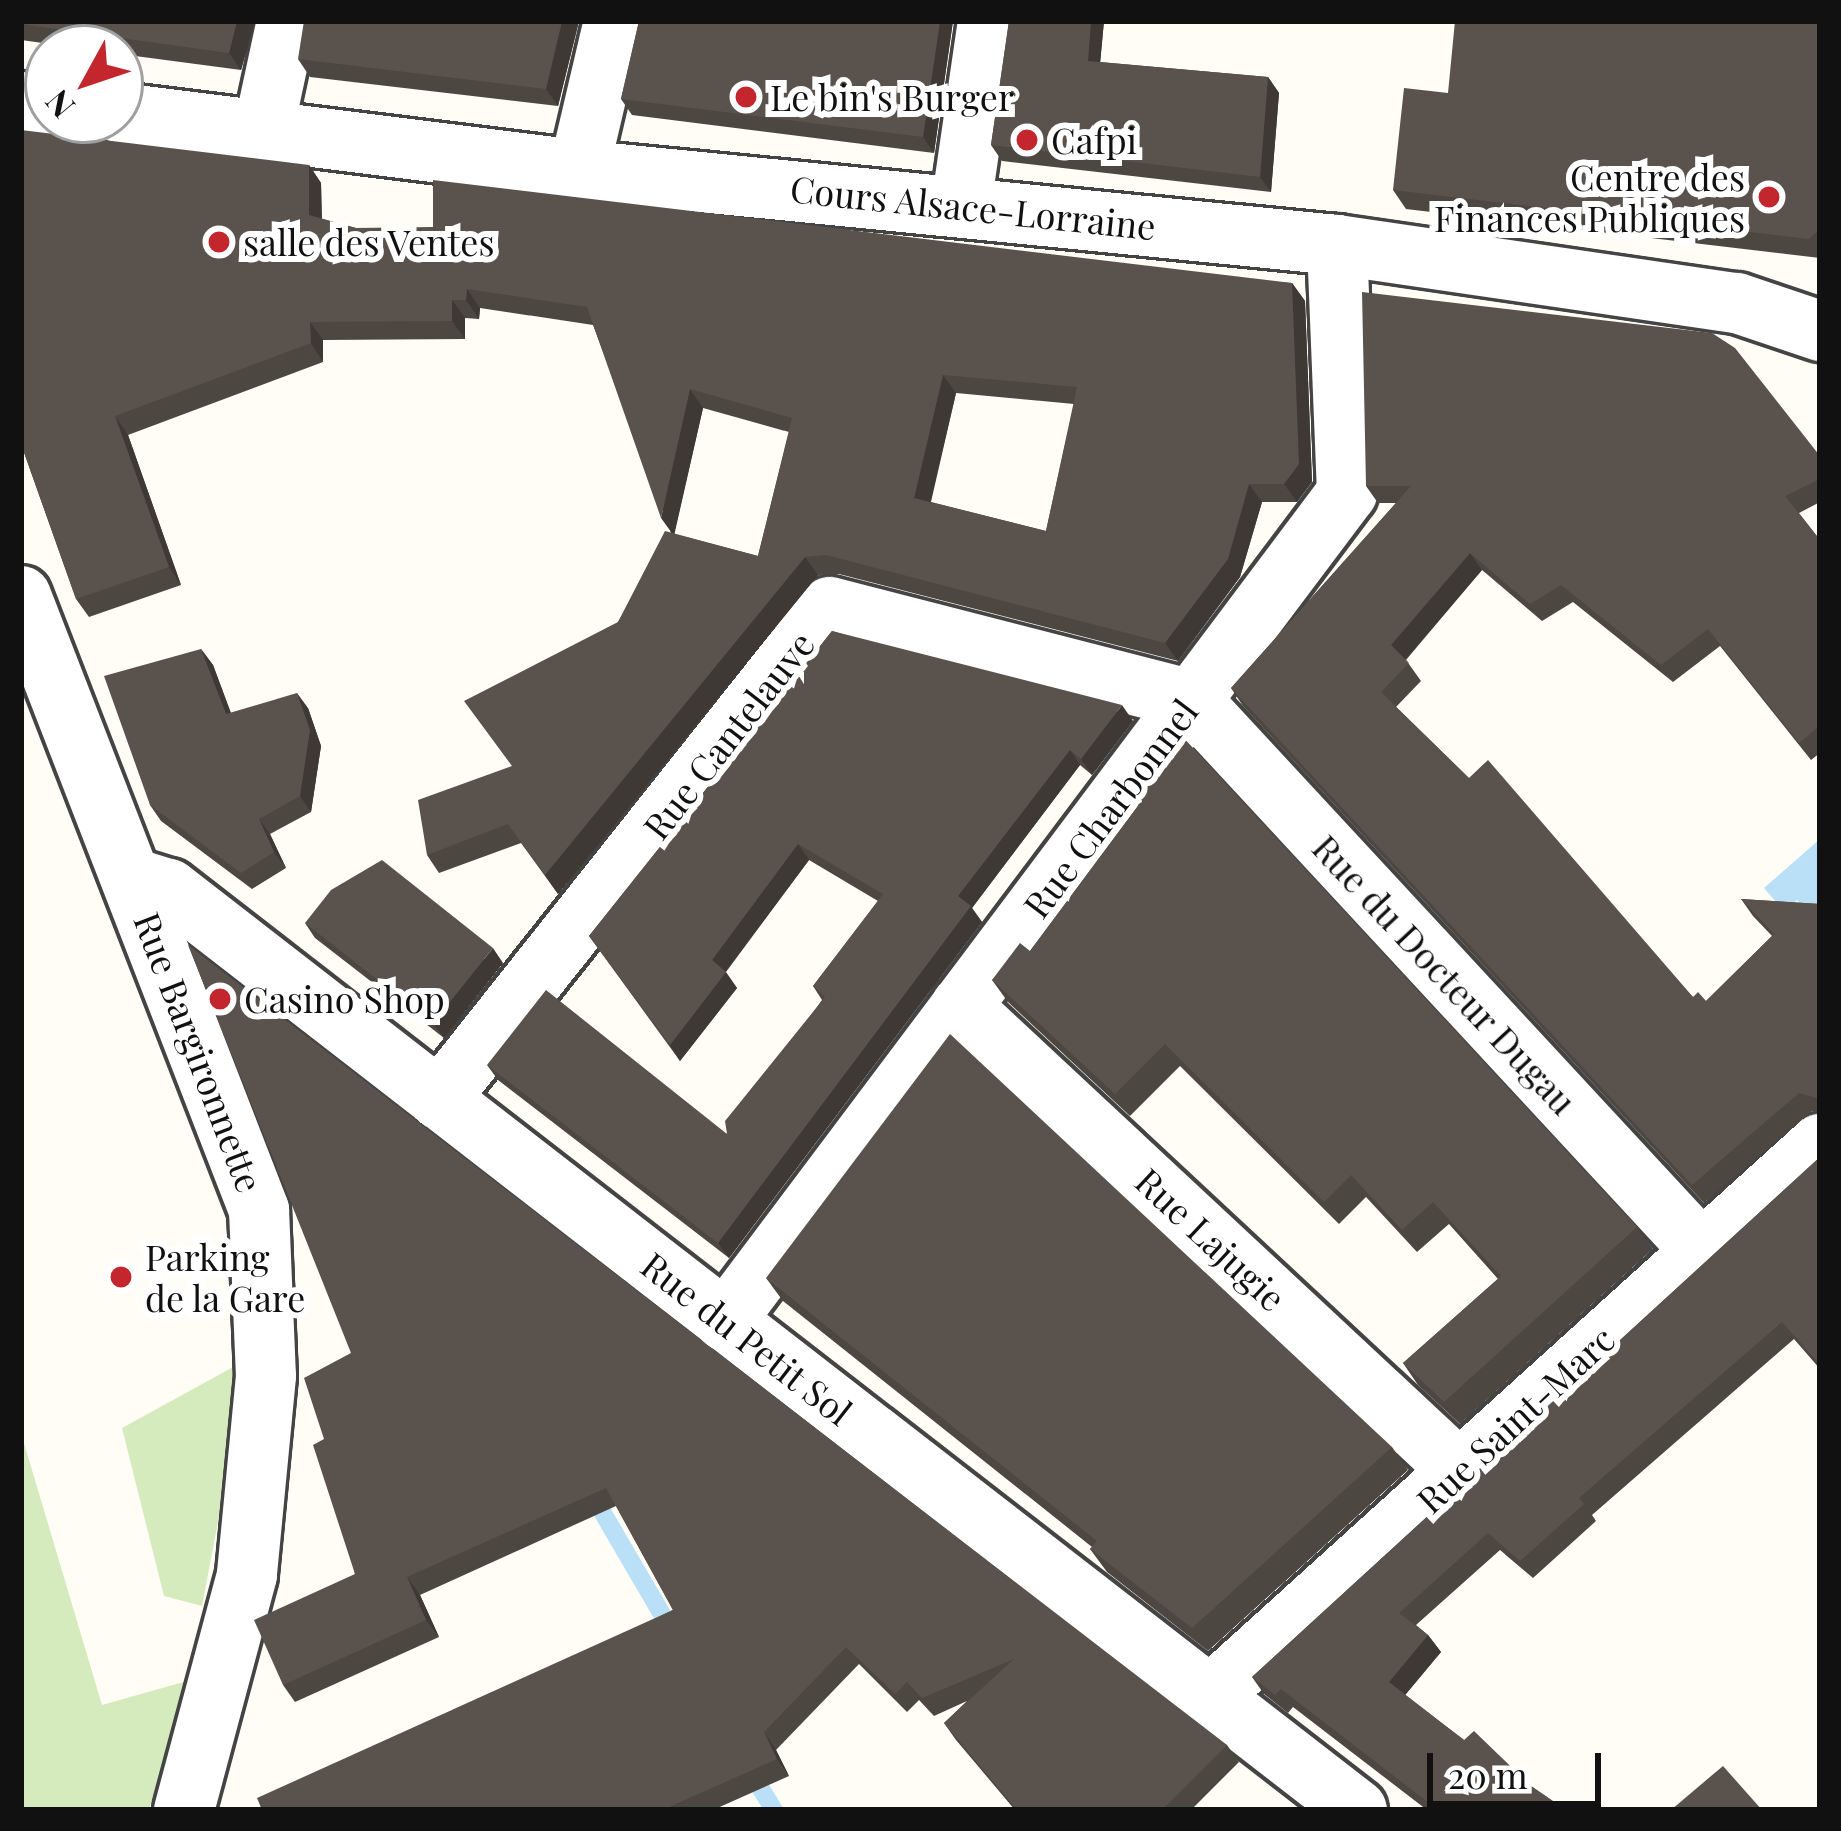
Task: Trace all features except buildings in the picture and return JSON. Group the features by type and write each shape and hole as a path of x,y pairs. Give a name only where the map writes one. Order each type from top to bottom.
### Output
{"street":[{"path":"264,128 286,21"},
{"path":"579,170 614,21"},
{"path":"961,206 988,21"},
{"name":"Cours Alsace-Lorraine","path":"144,116 579,170 1337,245 1737,304 1820,332"},
{"name":"Rue Charbonnel","path":"725,1321 1347,493 1337,245"},
{"name":"Rue Bargironnette","path":"21,596 259,1210 266,1376 247,1575 184,1810"},
{"name":"Rue Cantelauve","path":"439,1099 830,607 1191,700"},
{"name":"Rue du Docteur Dugau","path":"1191,700 1699,1248"},
{"name":"Rue du Petit Sol","path":"132,878 170,889 1357,1810"},
{"name":"Rue Lajugie","path":"961,1006 1460,1471"},
{"name":"Rue Saint-Marc","path":"1210,1696 1699,1248 1820,1144"}],"green space":[{"path":"235,1366 232,1448 202,1606 164,1596 122,1428"},
{"path":"21,1433 102,1705 187,1681 149,1810 21,1810"}],"water":[{"path":"1820,839 1820,902 1809,912 1797,900 1784,911 1764,888"}],"waterway":[{"path":"590,1491 673,1633"},
{"path":"752,1774 774,1810"}],"place":[{"name":"Le bin's Burger","path":"746,97"},
{"name":"Cafpi","path":"1027,140"},
{"name":"Centre des Finances Publiques","path":"1769,197"},
{"name":"salle des Ventes","path":"219,242"},
{"name":"Casino Shop","path":"220,999"},
{"name":"Parking de la Gare","path":"121,1277"}]}
